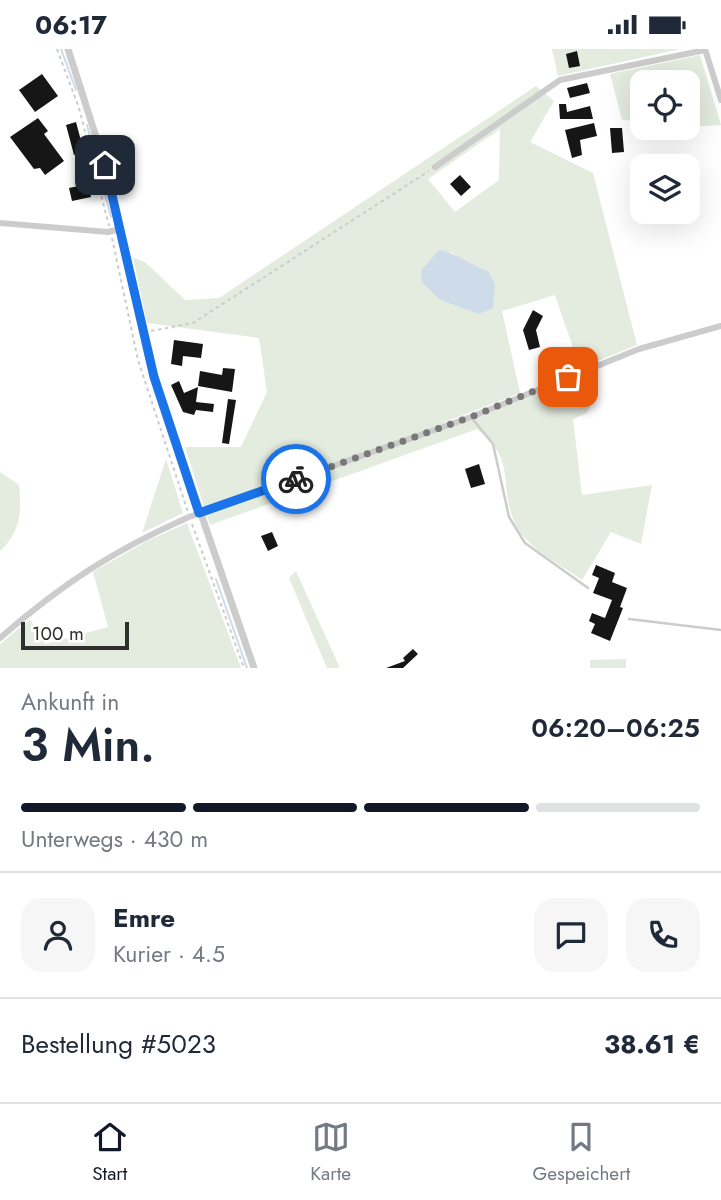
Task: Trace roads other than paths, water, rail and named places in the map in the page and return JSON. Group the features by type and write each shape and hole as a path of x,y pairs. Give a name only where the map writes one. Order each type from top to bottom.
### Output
{"street":[{"path":"68,49 93,122 142,331 170,431 254,668"},
{"path":"435,167 560,81 705,49 719,86 721,100"},
{"path":"0,223 111,231 120,229"},
{"path":"0,638 79,573 148,535 189,517 471,417 616,358 721,326"}],"lane":[{"path":"471,417 493,444 509,517 525,544 588,588"},
{"path":"629,619 721,630"}],"water":[{"path":"439,250 488,271 495,284 493,308 479,314 440,300 422,282 421,271"}],"waterway":[{"path":"61,49 76,90"},
{"path":"87,125 111,217"},
{"path":"216,579 247,668"}]}
